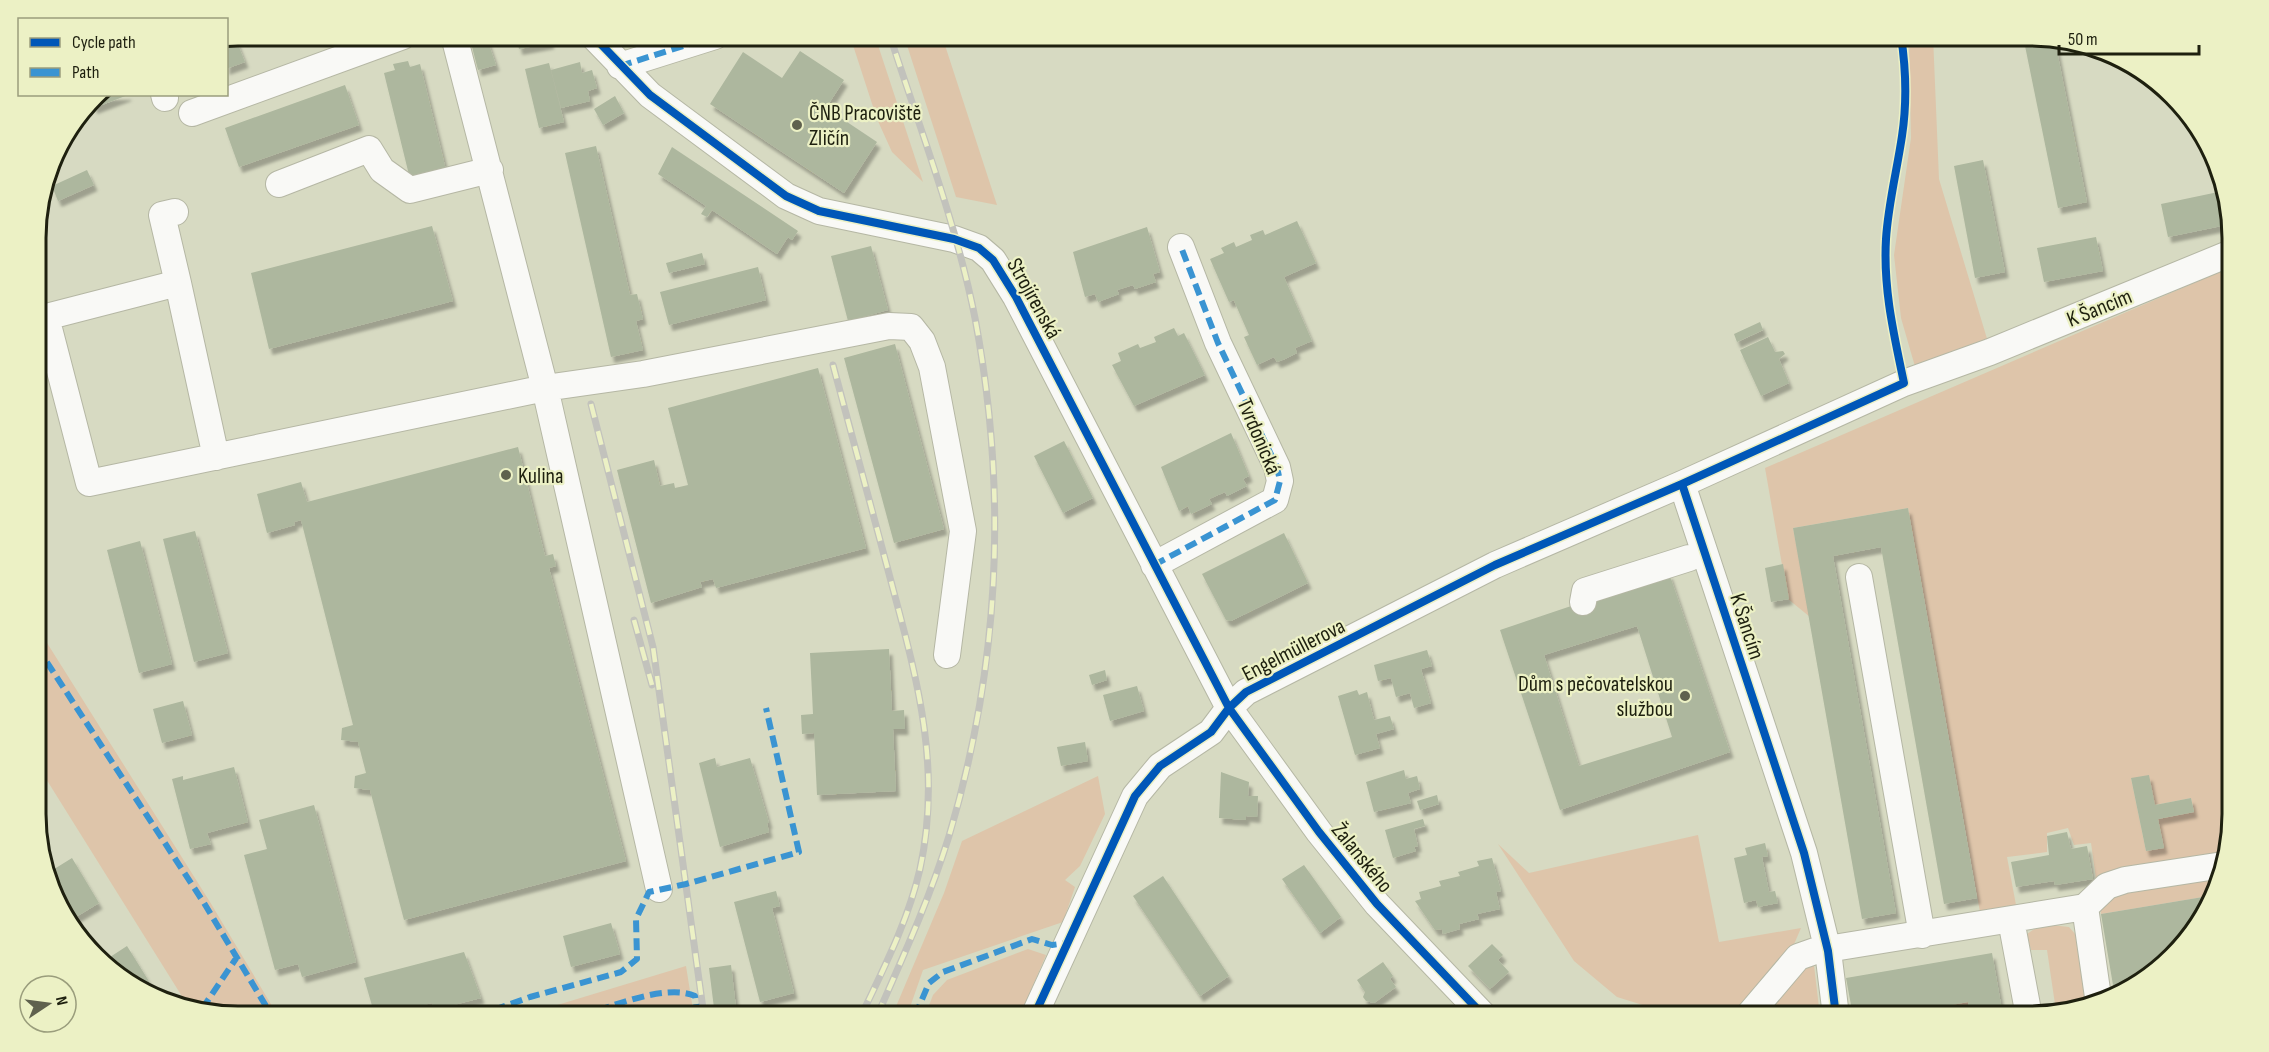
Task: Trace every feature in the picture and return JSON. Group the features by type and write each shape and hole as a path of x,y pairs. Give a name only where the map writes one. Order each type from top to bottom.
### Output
{"street":[{"path":"192,113 374,47"},
{"path":"456,47 545,388 659,889"},
{"name":"Strojírenská","path":"603,47 620,66 684,122 802,205 819,211 954,239 988,254 1016,297 1229,708"},
{"path":"620,66 681,47"},
{"path":"279,184 369,149 382,170 410,190 490,170"},
{"path":"175,212 162,215 216,457"},
{"name":"Tvrdonická","path":"1154,565 1275,500 1280,481 1274,458 1197,293 1180,247"},
{"name":"K Šancím","path":"1835,1005 1828,951 1804,853 1682,484 1904,383 1990,352 2223,256"},
{"path":"47,317 178,283"},
{"path":"47,320 89,483 545,388 643,374 889,326 911,327 922,341 932,367 963,531 947,655"},
{"name":"Engelmüllerova","path":"1039,1006 1135,796 1160,766 1211,732 1229,708 1246,692 1495,565 1682,484"},
{"path":"1583,602 1585,591 1689,558"},
{"path":"1859,577 1922,935"},
{"name":"Žalanského","path":"1229,708 1319,832 1377,904 1474,1005"},
{"path":"1757,1005 1798,957 1815,951 1828,951 2085,907 2107,886 2125,880 2215,865"},
{"path":"2085,907 2097,993"},
{"path":"2011,920 2027,1005"}],"shaded area":[{"path":"1909,46 1933,46 1939,179 1988,342 1916,370 1901,318 1894,255 1911,138"},
{"path":"853,47 878,47 923,182 892,152 877,119"},
{"path":"907,47 945,47 997,205 956,197"},
{"path":"2223,270 2223,814 2219,851 2203,897 2101,914 2091,843 2074,845 2068,828 2047,833 2047,852 2007,857 2016,905 1980,912 1908,508 1793,528 1810,617 1788,599 1765,468","holes":["2131,778 2155,805 2191,798 2194,812 2158,819 2164,848 2146,851"]},
{"path":"46,642 210,902 272,1006 226,1005 201,1002 182,996 46,779"},
{"path":"1098,776 1105,814 1080,866 1065,880 1075,887 1063,922 923,970 911,1006 896,1006 944,893 962,841"},
{"path":"1698,835 1719,942 1801,928 1783,970 1752,1005 1643,1005 1617,997 1574,961 1498,844 1529,873"},
{"path":"2042,924 2069,927 2083,943 2091,995 2055,1004 2047,950 2031,950 2027,934"},
{"path":"1028,949 1046,955 1024,1006 929,1006 933,995 947,980"},
{"path":"1813,957 1819,1005 1769,1005"},
{"path":"686,966 692,1006 555,1006"},
{"path":"1968,1002 1968,1005 1951,1005"}],"building":[{"path":"2025,46 2056,48 2087,202 2058,208"},
{"path":"228,47 239,47 245,62 228,68"},
{"path":"472,47 490,47 496,65 478,70"},
{"name":"ČNB Pracoviště Zličín","path":"800,51 844,80 826,108 877,142 844,193 710,104 743,52 782,78"},
{"path":"408,61 410,67 420,64 447,174 411,183 384,73 395,70 393,64"},
{"path":"580,62 582,73 592,70 597,88 588,91 590,101 561,108 551,70"},
{"path":"549,63 564,122 539,128 525,69"},
{"path":"345,85 359,125 239,167 225,128"},
{"path":"110,96 125,96 100,106"},
{"path":"615,96 624,113 603,125 594,109"},
{"path":"596,146 630,295 637,294 643,319 636,321 643,350 611,357 565,153"},
{"path":"672,147 798,231 792,240 788,237 777,254 712,210 707,217 701,214 706,206 658,174"},
{"path":"1983,160 2005,272 1975,278 1954,166"},
{"path":"87,170 94,185 58,201 53,189 54,185"},
{"path":"2217,192 2222,226 2168,237 2161,204"},
{"path":"1297,221 1316,263 1284,277 1312,341 1295,348 1297,353 1285,359 1277,362 1274,357 1257,365 1244,337 1249,335 1234,300 1229,302 1210,259 1224,253 1221,248 1234,242 1236,247 1252,240 1250,235 1263,230 1265,235"},
{"path":"432,226 453,301 269,349 251,273"},
{"path":"1147,227 1160,272 1153,274 1156,282 1135,289 1133,285 1117,290 1119,294 1098,302 1095,294 1085,297 1073,252"},
{"path":"2096,237 2103,271 2044,282 2037,248"},
{"path":"871,246 888,310 848,321 831,256"},
{"path":"702,253 705,264 669,273 666,263"},
{"path":"758,267 766,300 669,325 660,292"},
{"path":"1760,322 1763,330 1737,342 1734,334"},
{"path":"1174,328 1178,336 1184,333 1205,375 1134,406 1112,365 1121,361 1118,353 1138,344 1140,348 1156,342 1154,337"},
{"path":"1768,337 1775,352 1783,351 1785,354 1779,359 1789,383 1761,396 1740,350"},
{"path":"895,344 944,529 894,543 844,358"},
{"path":"818,368 866,548 716,588 713,579 700,582 702,587 651,603 617,470 654,460 660,486 674,483 675,488 688,485 668,408"},
{"path":"1231,433 1249,476 1243,479 1247,486 1227,496 1225,492 1209,499 1212,504 1191,514 1188,506 1179,511 1161,467"},
{"path":"1064,441 1093,498 1063,513 1034,456"},
{"path":"518,447 545,556 553,554 556,566 549,568 626,861 404,920 370,790 354,788 355,776 366,773 358,742 341,740 342,728 353,725 301,520 294,522 295,525 267,533 257,494 301,482 307,502"},
{"path":"1908,508 1977,898 1944,904 1881,547 1833,556 1896,913 1862,919 1793,528"},
{"path":"195,531 228,653 194,662 163,539"},
{"path":"1284,533 1308,583 1231,621 1226,620 1202,574"},
{"path":"140,541 172,664 139,673 107,550"},
{"path":"1783,564 1789,599 1771,602 1765,568"},
{"name":"Dům s pečovatelskou službou","path":"1669,573 1730,752 1560,810 1500,630","holes":["1637,626 1672,737 1579,766 1544,655"]},
{"path":"889,649 892,711 904,710 905,729 893,729 896,791 817,795 814,733 802,734 801,715 813,714 810,653"},
{"path":"1427,650 1432,666 1421,669 1431,703 1414,708 1410,693 1396,697 1391,678 1378,681 1374,665"},
{"path":"1105,670 1107,680 1092,685 1089,675"},
{"path":"1137,686 1144,711 1110,721 1103,695"},
{"path":"1357,690 1359,695 1367,692 1374,720 1390,716 1394,729 1376,734 1380,748 1355,755 1338,696"},
{"path":"183,701 192,735 162,743 153,709"},
{"path":"1085,742 1088,761 1061,766 1057,747"},
{"path":"715,758 717,767 750,758 769,823 767,823 769,832 720,847 699,763"},
{"path":"234,767 248,822 207,833 211,844 190,849 172,779 183,776 183,780"},
{"path":"1404,770 1406,779 1417,776 1419,784 1420,789 1408,793 1411,803 1374,812 1366,782"},
{"path":"1221,772 1249,782 1248,796 1258,796 1257,817 1246,816 1246,820 1219,818"},
{"path":"2149,775 2155,805 2191,798 2194,812 2158,819 2164,848 2146,851 2131,778"},
{"path":"1437,795 1439,804 1420,810 1417,801"},
{"path":"314,805 356,962 302,977 298,964 275,970 244,855 267,849 259,820"},
{"path":"1423,819 1425,826 1414,829 1418,846 1414,847 1416,851 1393,858 1385,830"},
{"path":"2067,832 2071,849 2087,846 2093,879 2055,885 2054,881 2016,887 2011,862 2049,855 2047,836"},
{"path":"1765,843 1768,856 1762,857 1769,892 1775,891 1778,903 1758,907 1756,900 1744,903 1734,858 1747,855 1745,848"},
{"path":"72,858 99,903 77,917 61,887 55,869"},
{"path":"1492,858 1501,891 1496,892 1500,909 1477,914 1479,919 1459,924 1460,929 1443,934 1442,929 1435,930 1415,901 1421,899 1419,892 1441,886 1439,881 1460,876 1458,872 1479,866 1477,861"},
{"path":"1304,865 1341,917 1320,933 1282,879"},
{"path":"1163,876 1229,976 1200,996 1133,896"},
{"path":"776,891 780,906 772,908 794,993 760,1002 734,902"},
{"path":"2203,897 2183,930 2157,958 2119,984 2113,985 2101,914"},
{"path":"611,923 620,954 571,967 563,936"},
{"path":"1492,944 1503,955 1498,960 1509,972 1490,989 1468,966"},
{"path":"127,946 151,984 122,966 111,956"},
{"path":"464,952 481,998 450,1006 433,1006 432,1003 419,1006 372,1006 364,978"},
{"path":"1992,953 2001,1005 1968,1005 1968,1002 1951,1005 1851,1005 1846,978"},
{"path":"1383,962 1393,976 1390,979 1396,987 1374,1003 1366,1001 1363,997 1365,992 1357,980"},
{"path":"731,965 736,1006 714,1006 709,968"}],"railway":[{"path":"882,1006 933,882 949,836 966,772 979,708 988,643 995,514 992,449 975,318 948,211 894,47"},
{"path":"833,365 908,645 923,718 927,755 926,830 920,869 902,926 866,1006"},
{"path":"591,404 653,647 703,1006"},
{"path":"634,620 652,685"}],"marked path":[{"path":"620,66 681,47"},
{"path":"1154,565 1275,500 1280,481 1277,467 1218,343 1181,247"},
{"path":"46,661 204,903 266,1006"},
{"path":"505,1006 621,972 637,959 636,919 649,892 686,884 799,852 766,708"},
{"path":"919,1006 929,983 943,972 1032,939 1052,945 1067,943"},
{"path":"206,1003 237,957"},
{"path":"612,1006 669,992 695,996 696,1006"}],"cycle path":[{"path":"1039,1006 1135,796 1160,766 1211,732 1229,708 1246,692 1495,565 1682,484 1904,383 1890,312 1886,276 1886,239 1905,111 1902,46"},
{"path":"603,47 650,95 786,196 819,211 954,239 979,248 993,260 1016,297 1229,708 1319,832 1377,904 1474,1005"},
{"path":"1682,484 1804,853 1828,951 1835,1005"}],"place":[{"name":"ČNB Pracoviště Zličín","path":"797,125"},
{"name":"Kulina","path":"506,475"},
{"name":"Dům s pečovatelskou službou","path":"1685,696"}]}
